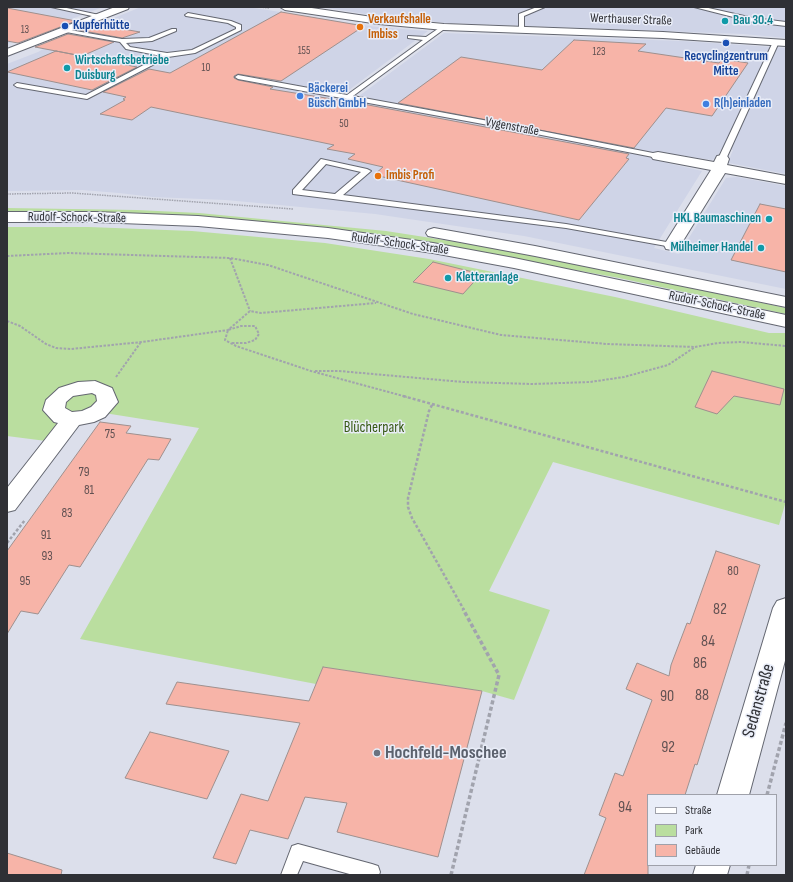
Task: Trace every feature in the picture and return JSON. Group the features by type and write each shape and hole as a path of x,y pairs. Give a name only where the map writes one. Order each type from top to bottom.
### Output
{"street":[{"path":"7,53 124,7"},
{"name":"Werthauser Straße","path":"285,7 314,9 379,21 444,27 663,35 781,43"},
{"name":"Vygenstraße","path":"658,156 720,163 786,180"},
{"path":"672,245 717,174 720,163"},
{"name":"Rudolf-Schock-Straße","path":"7,203 205,209 331,220 442,234 566,257 786,302"},
{"name":"Rudolf-Schock-Straße","path":"7,217 198,221 328,233 433,248 514,263 786,320"},
{"path":"95,387 105,392 108,402 98,412 86,417 72,419 62,416 54,410 56,400 66,392 78,388 95,387"},
{"path":"7,504 72,419"},
{"name":"Sedanstraße","path":"733,794 784,622"}],"lane":[{"path":"54,7 101,16"},
{"path":"521,30 521,16 542,7"},
{"path":"697,7 753,20 786,24"},
{"path":"122,41 128,48 167,55 193,52 238,30 239,26 229,22 188,15"},
{"path":"348,97 444,27"},
{"path":"66,30 122,41 150,40 174,30"},
{"path":"410,37 428,39"},
{"path":"720,163 781,43"},
{"path":"17,85 87,97 167,55"},
{"name":"Vygenstraße","path":"238,77 521,129 658,156"},
{"path":"337,196 367,171 324,161 296,192 566,226 672,245"},
{"path":"289,875 298,852 372,872 371,875"}],"path":[{"path":"7,256 68,253 230,258 262,263 286,270 378,303 463,327 501,335 607,344 694,347 718,343 741,342 786,346"},
{"path":"230,258 250,311"},
{"path":"250,311 262,313 378,303"},
{"path":"250,311 228,330 225,340 271,358 311,371 786,502"},
{"path":"7,321 20,326 46,344 56,348 71,349 142,342 228,330 241,326 255,326 259,334 255,340 246,343 232,343"},
{"path":"105,392 142,342"},
{"path":"311,371 339,371 463,382 532,384 590,382 624,377 668,365 682,357 694,347"},
{"path":"432,405 429,411 408,498 408,507 412,518 499,675 451,875"},
{"path":"768,794 786,723"}],"shaded area":[{"path":"7,7 103,7 7,44"},
{"path":"141,7 248,7 377,27 428,31 337,99 351,102 444,33 682,41 786,48 786,174 729,163 728,162 733,150 722,148 716,159 711,160 661,152 654,160 702,171 654,248 679,254 726,178 737,177 786,186 786,289 524,236 375,214 226,200 153,197 82,190 7,191 7,64 38,52 57,41"},
{"path":"321,7 786,7 786,38 743,34 448,23 384,17"}],"green space":[{"path":"7,208 137,210 199,213 386,231 489,247 620,273 786,308 786,314 619,278 384,235 329,228 197,216 7,212"},
{"name":"Blücherpark","path":"7,227 89,227 192,231 325,243 429,259 615,297 769,333 786,333 786,501 779,525 553,462 489,591 550,610 514,700 482,691 323,667 316,684 80,639 199,428 98,412 105,392 66,392 62,417 54,442 7,436"},
{"path":"90,393 98,398 98,402 89,410 70,412 64,406 65,401 73,395"}],"building":[{"path":"7,8 76,21 18,43 7,41"},
{"path":"281,12 364,26 281,81 238,74 234,76 234,78 273,87 270,89 363,104 629,154 626,158 629,159 579,220 374,175 383,167 348,159 355,154 327,149 334,145 151,107 132,120 100,114 125,100 123,99 126,97 103,92 149,69 170,73"},
{"path":"94,24 140,32 122,38 78,30"},
{"path":"68,34 114,42 82,56 35,47"},
{"path":"574,40 646,44 638,51 719,63 722,59 748,63 712,116 666,108 634,148 398,103 461,57 542,70"},
{"name":"Wirtschaftsbetriebe Duisburg","path":"56,51 137,67 92,90 7,72"},
{"name":"Mülheimer Handel","path":"760,204 786,209 786,272 731,260"},
{"name":"Kletteranlage","path":"433,262 481,274 463,294 413,282"},
{"path":"712,371 784,389 780,405 734,396 717,414 695,407"},
{"path":"100,422 131,426 126,433 171,439 159,460 148,459 80,567 69,565 38,614 21,611 7,634 7,551"},
{"path":"716,551 760,565 697,765 695,764 685,794 647,794 648,875 584,875 606,818 599,815 615,773 623,776 652,700 626,689 637,663 669,676 671,665 687,623 690,624"},
{"name":"Hochfeld-Moschee","path":"323,667 482,691 438,857 337,832 347,803 305,797 288,839 250,830 236,864 213,858 241,794 268,801 300,723 166,704 177,682 309,701"},
{"path":"150,732 229,751 207,799 125,778"},
{"path":"7,853 62,870 61,875 7,875"}],"place":[{"name":"Bau 30.4","path":"725,21"},
{"name":"Kupferhütte","path":"65,26"},
{"name":"Verkaufshalle Imbiss","path":"360,27"},
{"name":"Recyclingzentrum Mitte","path":"726,43"},
{"name":"Wirtschaftsbetriebe Duisburg","path":"67,68"},
{"name":"Bäckerei Büsch GmbH","path":"300,96"},
{"name":"R(h)einladen","path":"706,104"},
{"name":"Imbis Profi","path":"378,176"},
{"name":"HKL Baumaschinen","path":"769,219"},
{"name":"Mülheimer Handel","path":"761,248"},
{"name":"Kletteranlage","path":"448,278"},
{"name":"Hochfeld-Moschee","path":"377,753"}]}
